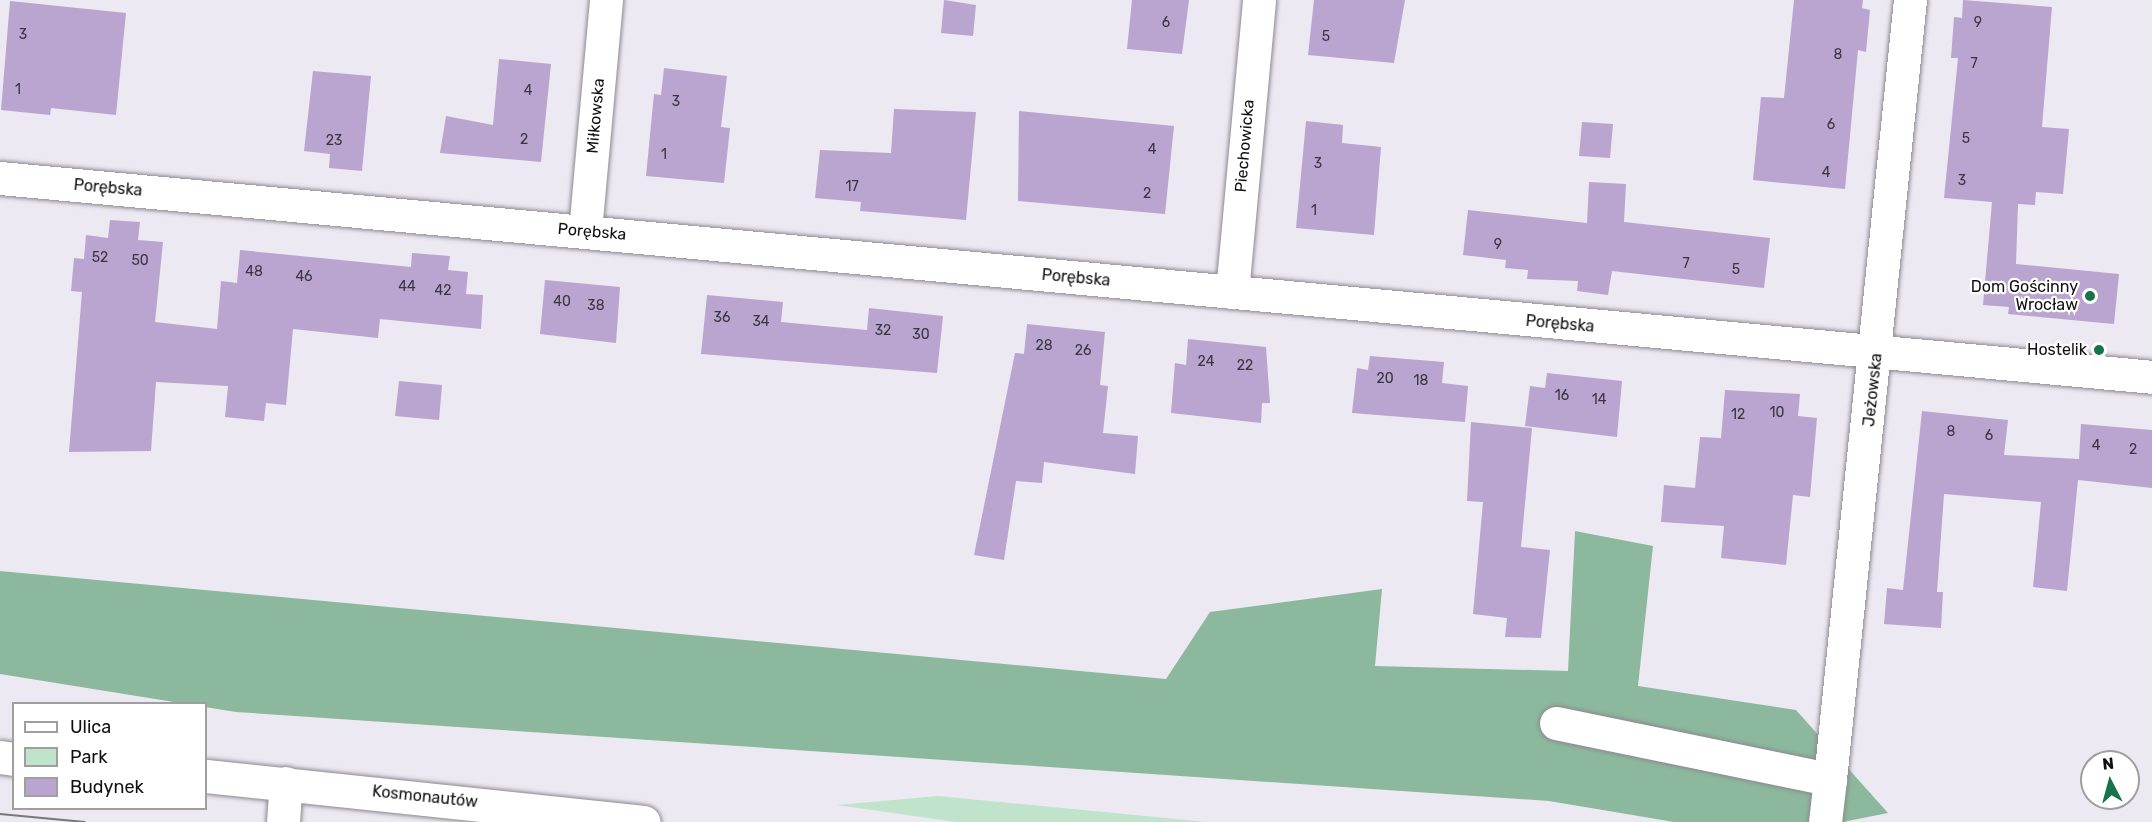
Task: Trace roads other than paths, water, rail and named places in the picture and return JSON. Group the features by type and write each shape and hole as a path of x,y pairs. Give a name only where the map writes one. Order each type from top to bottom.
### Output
{"street":[{"name":"Miłkowska","path":"585,231 606,0"},
{"name":"Piechowicka","path":"1232,292 1259,0"},
{"name":"Jeżowska","path":"1825,822 1876,354 1910,0"},
{"name":"Porębska","path":"0,178 585,231 1876,354 2152,377"},
{"path":"1556,723 1830,778"},
{"name":"Kosmonautów","path":"207,776 644,822"},
{"path":"283,822 286,783"}],"tram line":[{"path":"0,814 85,822"}],"place":[{"name":"Dom Gościnny Wrocław","path":"2090,296"},
{"name":"Hostelik","path":"2099,350"}]}
